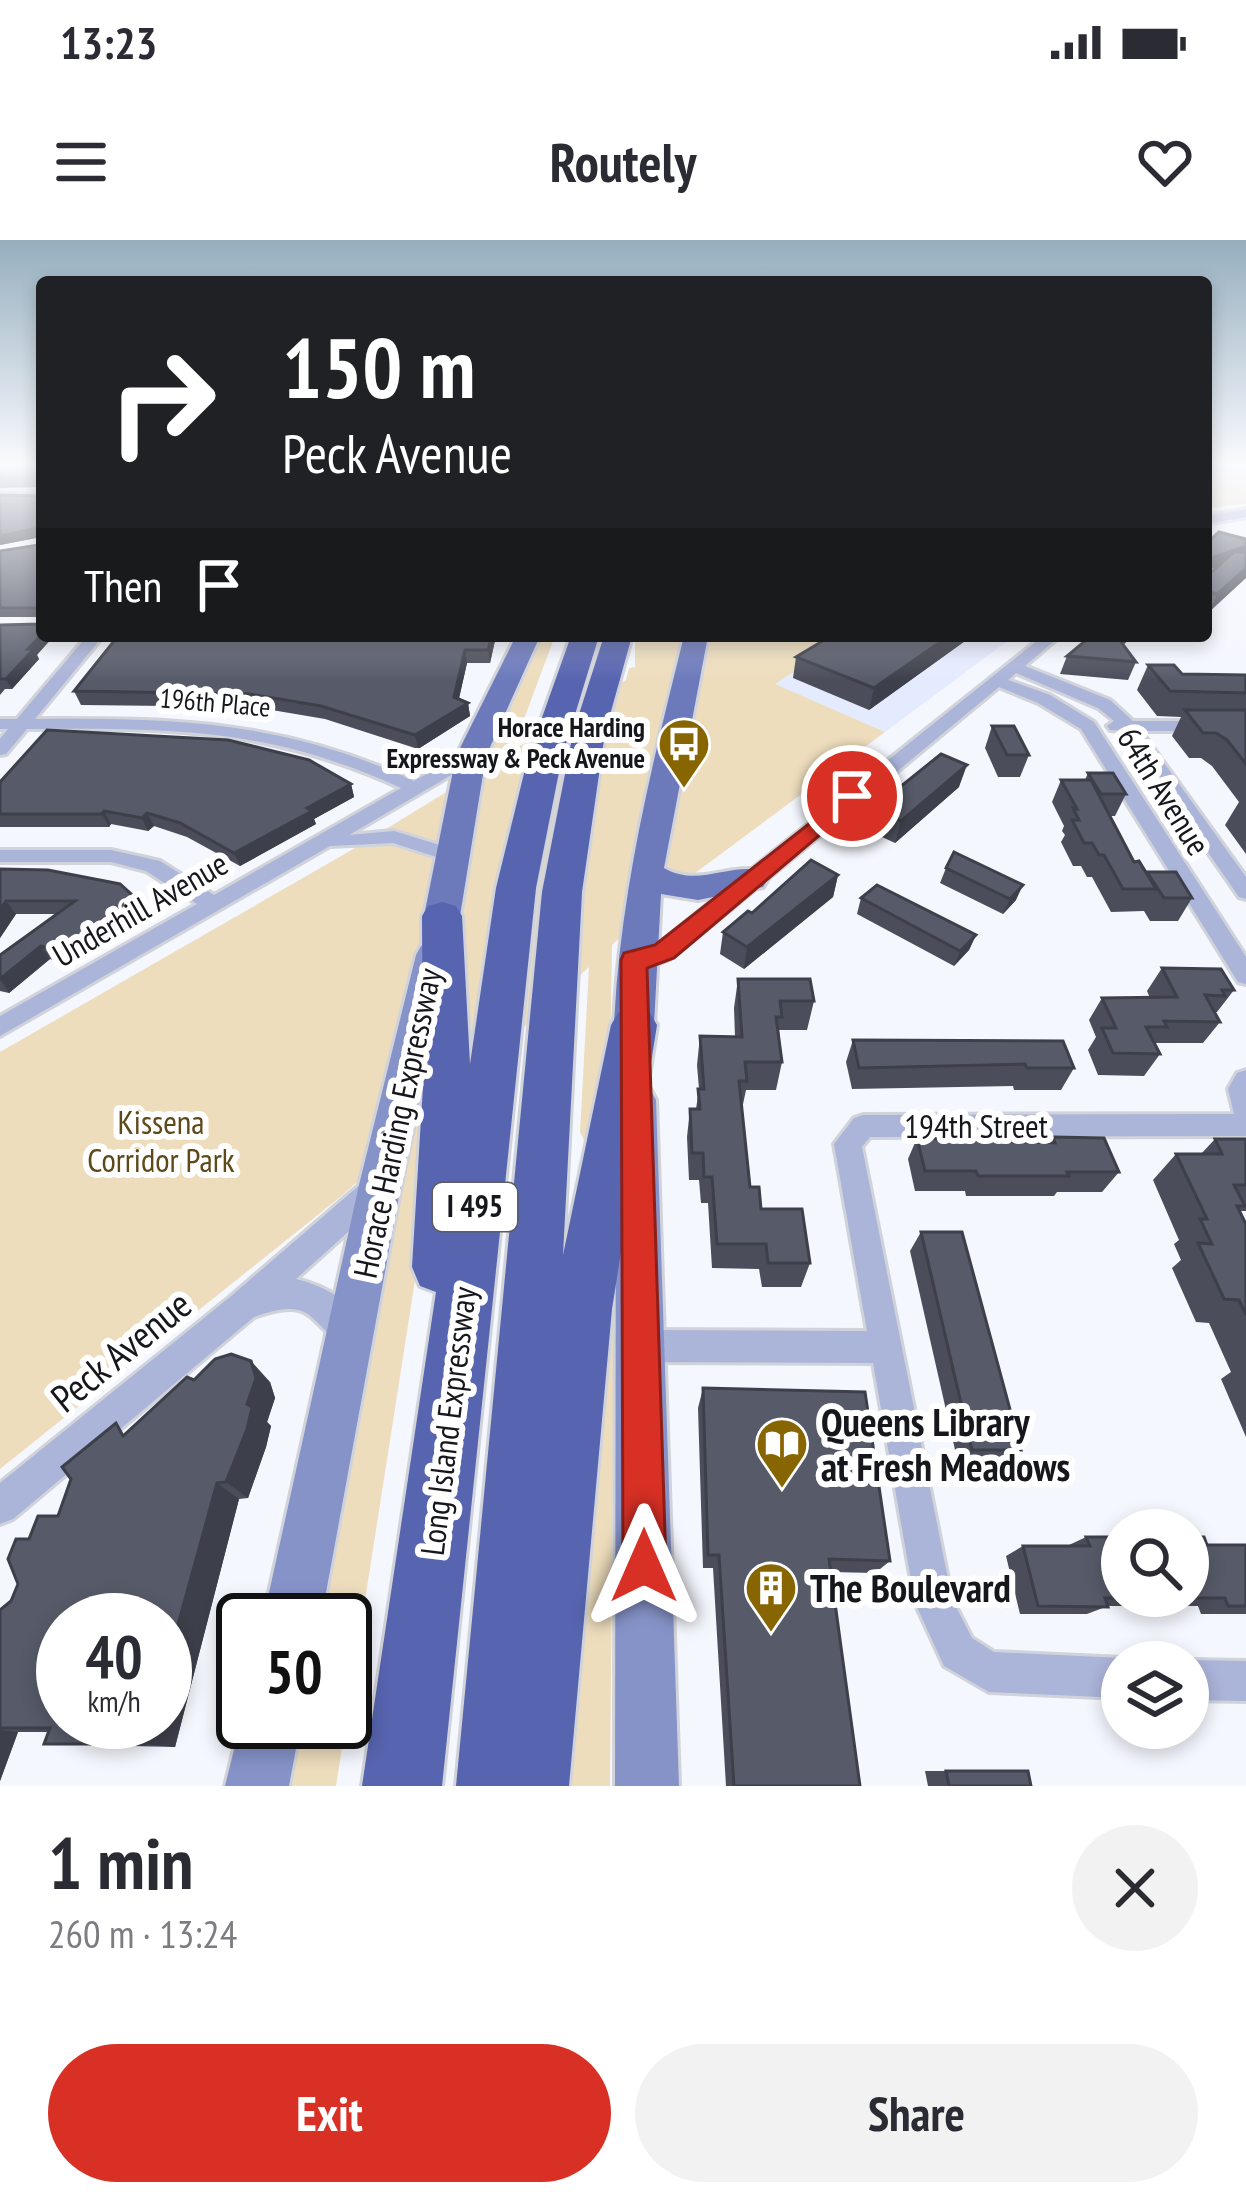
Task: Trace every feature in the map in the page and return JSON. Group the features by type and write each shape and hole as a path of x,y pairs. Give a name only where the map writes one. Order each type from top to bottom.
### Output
{"highway":[{"name":"Long Island Expressway","path":"401,1786 516,888 545,757 583,642"},
{"name":"Long Island Expressway","path":"496,1786 562,892 583,759 616,642"},
{"path":"390,1786 442,1249 447,1068 442,916"},
{"path":"529,1786 564,1429 608,1151 634,1025"}],"main road":[{"name":"Horace Harding Expressway","path":"298,1593 380,1185 442,916 471,756 525,642"},
{"path":"647,1786 634,960 695,642"},
{"path":"647,873 667,885 695,889 751,879"},
{"path":"257,1786 265,1749"}],"street":[{"path":"0,750 90,642"},
{"path":"634,960 651,959 664,951 1044,642"},
{"name":"64th Avenue","path":"1013,666 1104,704 1130,726 1242,886"},
{"name":"64th Avenue","path":"994,680 1043,699 1088,726 1246,976"},
{"name":"196th Place","path":"0,724 172,724 270,734 332,749 416,788"},
{"path":"1088,726 1246,727"},
{"name":"Underhill Avenue","path":"0,1027 471,756"},
{"name":"Underhill Avenue","path":"312,848 383,836 452,856"},
{"path":"0,856 111,856 153,866 213,904"},
{"path":"1186,881 1242,886"},
{"path":"1246,1080 1241,1089 1246,1111"},
{"name":"194th Street","path":"1101,1677 989,1672 958,1652 934,1604 848,1144 862,1126 1246,1125"},
{"name":"Peck Avenue","path":"0,1506 241,1308 380,1185"},
{"name":"Peck Avenue","path":"241,1308 283,1292 308,1293 335,1312 353,1333"},
{"path":"642,1346 885,1347"},
{"path":"1209,1681 1246,1682"}],"shaded area":[{"path":"840,642 1006,642 885,732 774,684"}],"green space":[{"name":"Kissena Corridor Park","path":"538,642 553,642 512,751 626,680 629,668 635,667 635,642 680,642 679,650 693,642 841,642 775,684 885,732 667,894 612,945 610,1068 597,1135 585,1142 580,1132 589,967 429,1115 416,1274 366,1593 321,1593 409,1134 344,1194 0,1469 0,1052 479,772"},
{"path":"615,1247 610,1786 553,1786"},
{"name":"Kissena Corridor Park","path":"291,1749 342,1749 336,1786 284,1786"}],"building":[{"path":"1235,536 1246,539 1246,546 1212,558 1212,538"},
{"path":"36,545 36,608 0,608 0,551"},
{"path":"1234,552 1246,552 1246,568 1217,594 1212,593 1212,572"},
{"path":"36,624 36,640 28,649 34,649 6,679 0,679 0,625"},
{"path":"113,642 490,642 488,650 465,650 454,697 468,703 415,735 321,706 250,694 74,691"},
{"path":"821,642 940,642 874,688 796,657"},
{"path":"1084,642 1121,642 1136,662 1067,656"},
{"path":"1148,665 1174,665 1182,674 1246,675 1246,693 1170,691"},
{"path":"1185,710 1246,710 1246,764 1227,740 1216,733 1203,733"},
{"path":"992,726 1014,726 1029,755 1007,755"},
{"path":"47,730 228,740 309,760 351,784 234,853 180,823 147,813 142,818 104,811 0,814 0,782"},
{"path":"941,754 967,765 901,821 874,808"},
{"path":"1088,773 1113,773 1126,794 1101,794"},
{"path":"1061,780 1091,780 1134,862 1139,861 1156,889 1123,889 1104,855 1092,843 1084,843 1072,820 1079,820 1073,808 1077,809"},
{"path":"954,852 1023,885 1010,899 946,868"},
{"path":"811,860 838,875 747,947 723,932 748,911 752,913"},
{"path":"0,869 48,870 120,884 140,902 52,950 41,946 0,979 0,955 75,901 6,901 0,910"},
{"path":"1147,872 1176,872 1192,898 1164,898"},
{"path":"877,885 976,935 960,951 861,898"},
{"path":"1162,968 1221,969 1234,990 1222,990 1225,996 1205,995 1220,1022 1164,1021 1167,1027 1146,1027 1160,1054 1113,1053 1102,1028 1116,1028 1102,998 1177,997"},
{"path":"738,979 810,979 814,1001 780,1001 782,1017 776,1017 782,1062 745,1062 747,1081 739,1081 750,1187 759,1187 761,1209 802,1209 810,1263 768,1263 766,1244 717,1244 712,1177 704,1177 703,1153 692,1153 690,1109 700,1109 698,1089 704,1089 700,1036 742,1037"},
{"path":"853,1040 1063,1041 1074,1068 1027,1068 1025,1064 859,1068"},
{"path":"1053,1137 1104,1138 1119,1172 978,1176 976,1171 925,1171 917,1138 1055,1143"},
{"path":"1215,1139 1246,1139 1246,1185 1234,1185 1245,1206 1237,1206 1246,1224 1246,1315 1239,1300 1224,1299 1198,1243 1212,1244 1200,1219 1207,1219 1176,1154 1222,1154"},
{"path":"921,1232 962,1232 1021,1450 972,1450"},
{"path":"231,1354 251,1361 256,1378 247,1404 252,1407 247,1429 226,1482 217,1483 187,1593 36,1593 36,1728 0,1728 0,1610 11,1601 18,1584 8,1559 16,1539 29,1539 38,1516 58,1516 71,1479 62,1467 116,1423 123,1436 187,1377 194,1380 215,1359"},
{"path":"703,1388 865,1392 890,1561 829,1559 860,1786 734,1786 719,1555 708,1555"},
{"path":"1086,1537 1101,1537 1101,1607 1038,1606 1023,1546 1090,1546"},
{"path":"1209,1545 1246,1545 1246,1606 1228,1606 1225,1598 1209,1598"},
{"path":"946,1771 1028,1771 1031,1786 949,1786"}],"place":[{"name":"Horace Harding Expressway & Peck Avenue","path":"684,790"},
{"name":"Queens Library at Fresh Meadows","path":"782,1490"},
{"name":"The Boulevard","path":"771,1634"}],"route":[{"path":"644,1566 634,960 651,959 664,951 852,796"}]}
